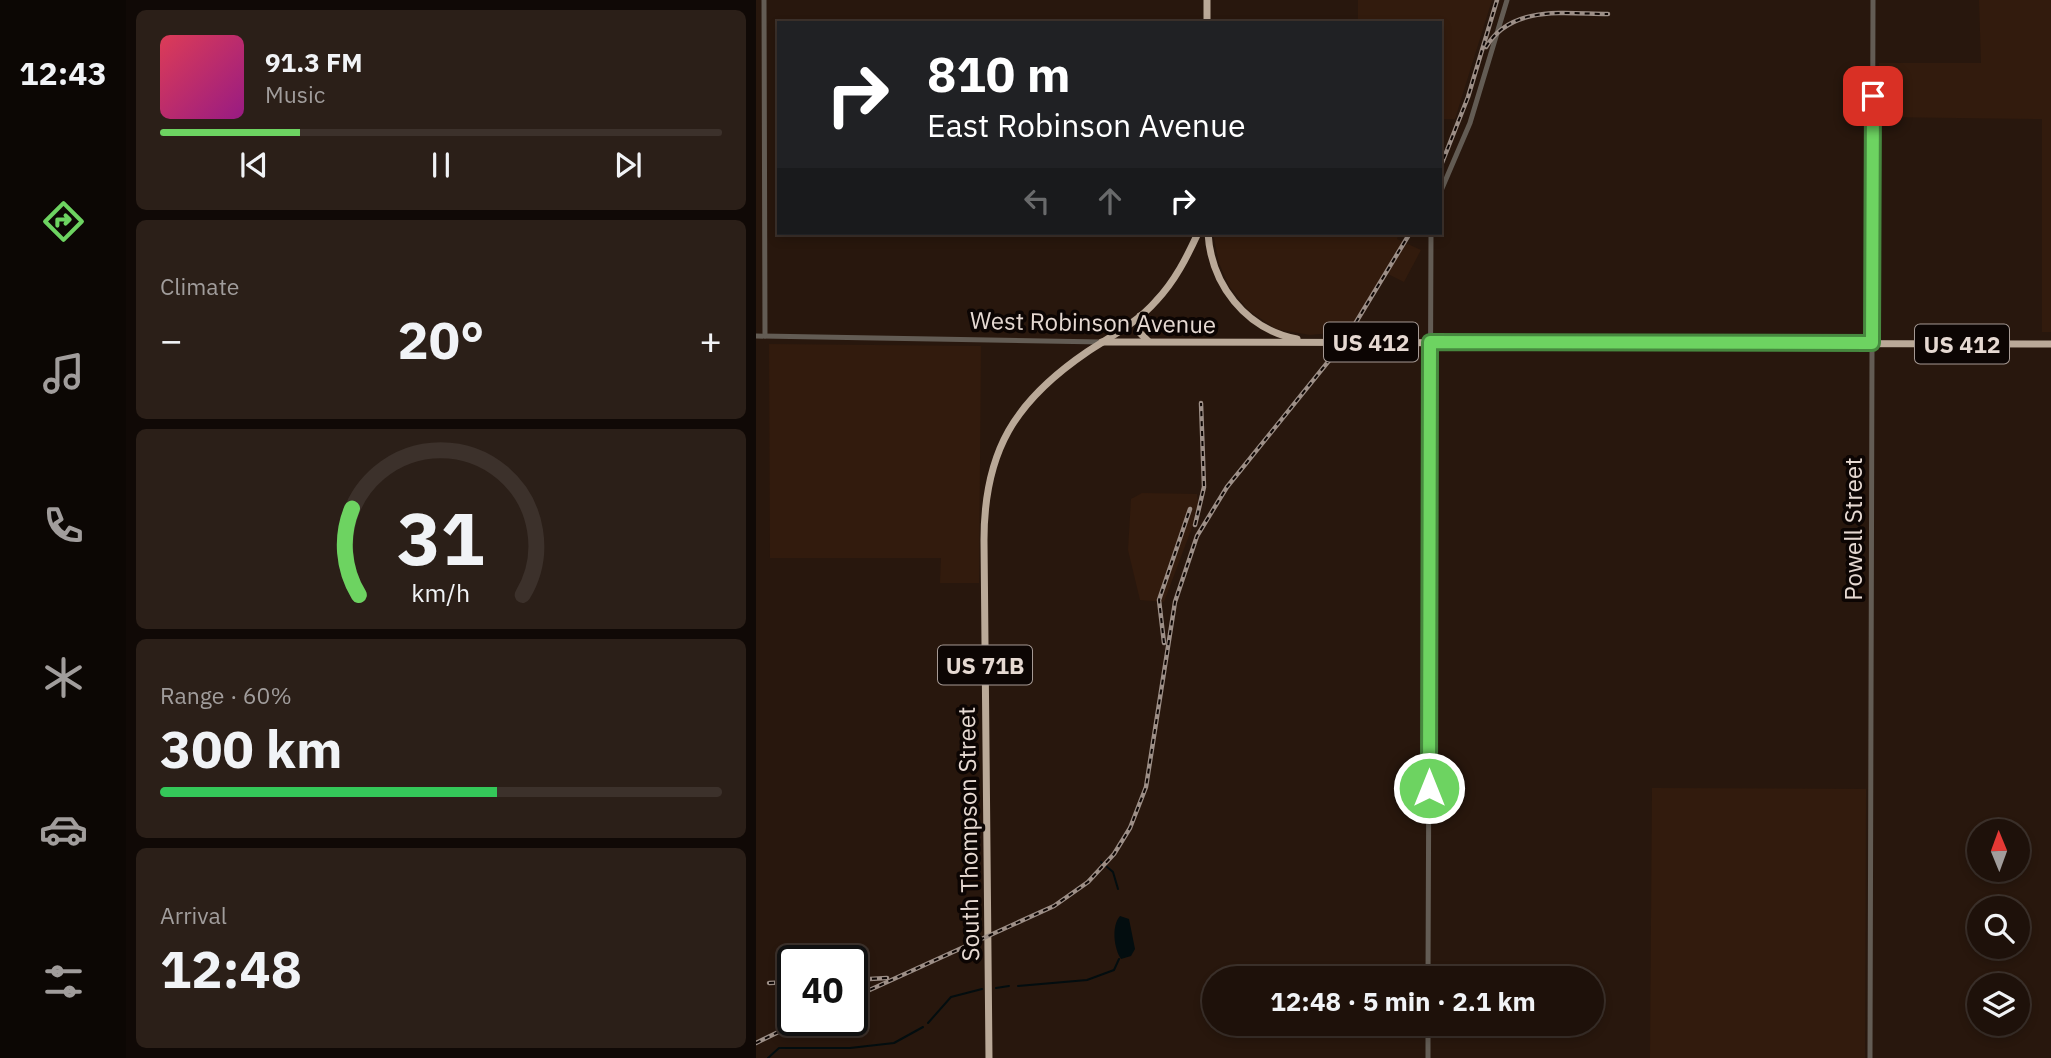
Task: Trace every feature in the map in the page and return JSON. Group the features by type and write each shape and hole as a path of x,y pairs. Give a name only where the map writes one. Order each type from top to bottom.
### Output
{"highway":[{"path":"1207,0 1207,21"},
{"name":"South Thompson Street","path":"989,1058 984,540 987,489 1001,445 1021,410 1055,374 1140,316 1170,284 1197,235"},
{"name":"US 412","path":"1209,237 1215,271 1226,292 1242,310 1265,327 1311,342"},
{"path":"1140,316 1140,335 1147,341 1156,343"},
{"path":"1265,327 1265,342"},
{"name":"West Robinson Avenue","path":"1102,342 1430,342"},
{"name":"US 412","path":"1430,342 2051,344"}],"street":[{"path":"764,0 765,336"},
{"path":"1442,188 1470,123 1507,0"},
{"name":"Powell Street","path":"1870,1058 1873,0"},
{"path":"1428,966 1431,235"},
{"name":"West Robinson Avenue","path":"756,336 1102,342"},
{"path":"1428,1036 1428,1058"}],"shaded area":[{"path":"1358,0 1492,0 1455,119 1442,119 1442,21 1358,21"},
{"path":"1979,0 2051,0 2051,332 2042,332 2042,119 1879,117 1879,63 1981,63"},
{"path":"1213,235 1398,235 1397,239 1421,250 1404,282 1384,272 1349,331 1310,335 1276,329 1248,310 1229,286 1219,263"},
{"path":"769,344 981,346 979,583 940,583 941,558 770,558"},
{"path":"1142,493 1197,494 1199,509 1164,602 1140,600 1128,550 1131,499"},
{"path":"1652,788 1866,789 1865,1058 1650,1058"},
{"path":"1120,916 1129,919 1135,949 1131,956 1121,959 1114,938 1115,926"}],"waterway":[{"path":"1106,866 1113,872 1118,889"},
{"path":"1018,986 1087,980 1114,970 1119,959"},
{"path":"996,988 1009,986"},
{"path":"928,1023 951,997 982,989"},
{"path":"768,1058 779,1048 850,1048 894,1043 923,1027"}],"railway":[{"path":"1442,163 1468,97 1497,0"},
{"path":"1486,47 1497,33 1525,18 1558,13 1608,14"},
{"path":"868,991 1054,906 1088,882 1114,854 1130,828 1146,787 1175,602 1197,536 1227,487 1344,342 1409,235"},
{"path":"1195,525 1204,487 1201,403"},
{"path":"1164,643 1159,600 1190,509"},
{"path":"868,979 887,978"},
{"path":"769,983 777,983"},
{"path":"756,1043 777,1033"}],"route":[{"path":"1429,788 1430,342 1872,343 1873,96"}]}
